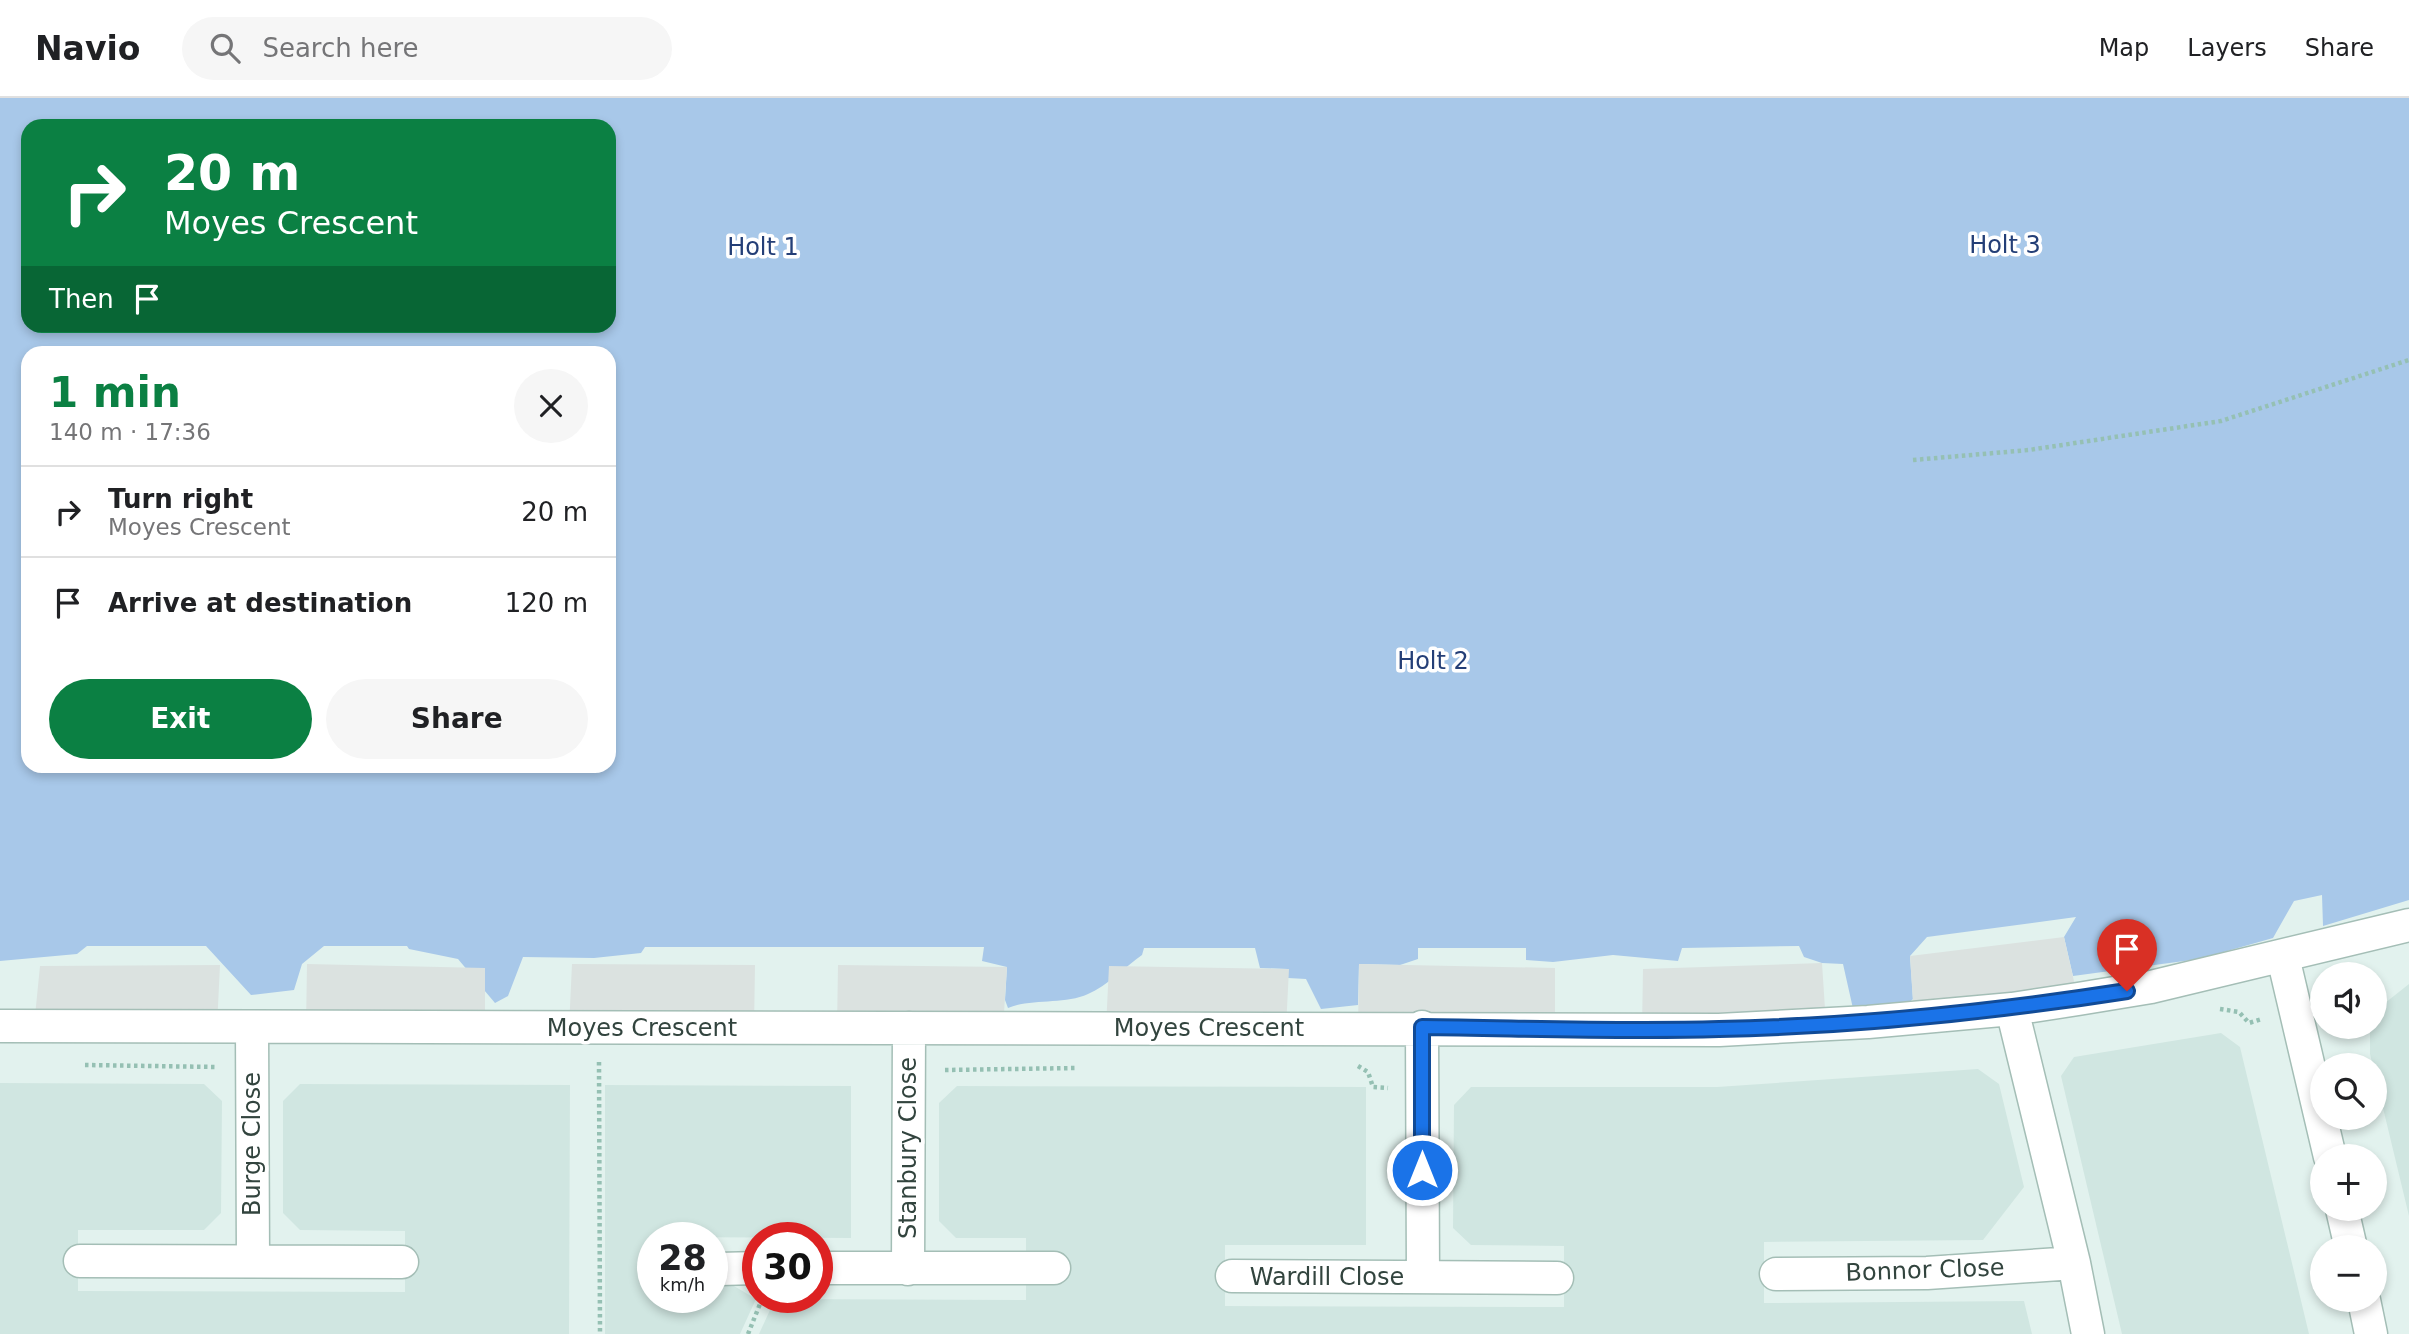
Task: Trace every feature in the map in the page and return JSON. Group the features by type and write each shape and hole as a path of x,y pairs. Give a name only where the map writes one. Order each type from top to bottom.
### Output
{"street":[{"name":"Moyes Crescent","path":"0,1026 1422,1027 1718,1030 1868,1022 2012,1009 2151,987 2409,925"},
{"path":"2283,957 2327,1144"},
{"path":"2012,1009 2074,1263 2088,1334"},
{"name":"Burge Close","path":"252,1027 253,1261"},
{"name":"Wardill Close","path":"1422,1027 1423,1277"},
{"name":"Stanbury Close","path":"908,1269 909,1028"},
{"path":"80,1261 402,1262"},
{"name":"Bonnor Close","path":"1776,1274 1927,1273 2074,1263"},
{"name":"Stanbury Close","path":"833,1268 1054,1268"},
{"name":"Wardill Close","path":"1232,1276 1557,1278"},
{"path":"2366,1312 2371,1334"}],"path":[{"path":"1913,460 2029,450 2221,421 2409,360"},
{"path":"599,1058 600,1334"},
{"path":"79,1065 225,1067"},
{"path":"1346,1066 1360,1066 1368,1072 1373,1087"},
{"path":"909,1088 932,1089 939,1074 947,1069 1085,1068"},
{"path":"748,1334 756,1313"}],"shaded area":[{"path":"2064,937 2078,999 1914,1018 1910,956"},
{"path":"1822,963 1826,1024 1642,1029 1643,969"},
{"path":"307,964 485,968 485,1028 306,1027"},
{"path":"572,964 755,965 754,1028 569,1028"},
{"path":"1359,964 1555,968 1555,1029 1358,1028"},
{"path":"220,965 217,1027 34,1026 40,966"},
{"path":"838,965 1007,967 1003,1028 837,1028"},
{"path":"1109,966 1289,969 1286,1028 1106,1028"},
{"path":"2409,984 2409,1216 2387,1125 2387,1053 2370,1053 2370,1039 2387,1039 2387,1001"},
{"path":"2221,1033 2240,1047 2309,1334 2122,1334 2061,1076 2074,1057"},
{"path":"1978,1069 1999,1084 2024,1187 1983,1240 1764,1242 1764,1303 2024,1301 2032,1334 759,1334 769,1313 833,1313 833,1299 1026,1300 1026,1238 956,1238 939,1221 939,1103 957,1086 1366,1087 1366,1245 1225,1245 1225,1306 1564,1307 1564,1246 1471,1245 1453,1228 1454,1105 1471,1087 1717,1087"},
{"path":"0,1083 204,1084 222,1101 221,1213 204,1230 78,1230 78,1291 405,1292 405,1231 300,1230 283,1213 283,1101 300,1084 570,1085 569,1334 0,1334"},
{"path":"605,1085 851,1086 851,1238 833,1238 833,1222 742,1222 742,1237 728,1237 728,1222 637,1222 637,1313 728,1313 728,1282 742,1291 742,1313 750,1313 740,1334 605,1334"}],"green space":[{"name":"Holt 2","path":"0,98 2409,98 2409,900 2323,926 2322,895 2294,901 2273,938 2199,959 2073,976 2064,937 2076,917 1927,937 1910,956 1913,999 1900,1011 1854,1013 1843,964 1822,963 1804,957 1799,946 1682,948 1678,961 1613,955 1553,962 1526,960 1526,948 1418,948 1418,959 1400,965 1359,964 1358,1005 1321,1009 1306,979 1288,978 1288,969 1260,968 1255,948 1144,948 1142,955 1095,991 1069,999 1027,1003 1008,1008 1005,1000 1007,967 982,961 984,947 645,947 641,953 594,958 523,957 508,996 495,1003 458,959 409,949 407,946 324,946 302,964 294,990 251,995 206,946 87,946 77,954 0,961"}],"route":[{"path":"1422,1170 1422,1027 1718,1030 1868,1022 2012,1009 2127,991"}],"park label":[{"name":"Holt 3","path":"2005,245"},
{"name":"Holt 1","path":"763,247"}]}
